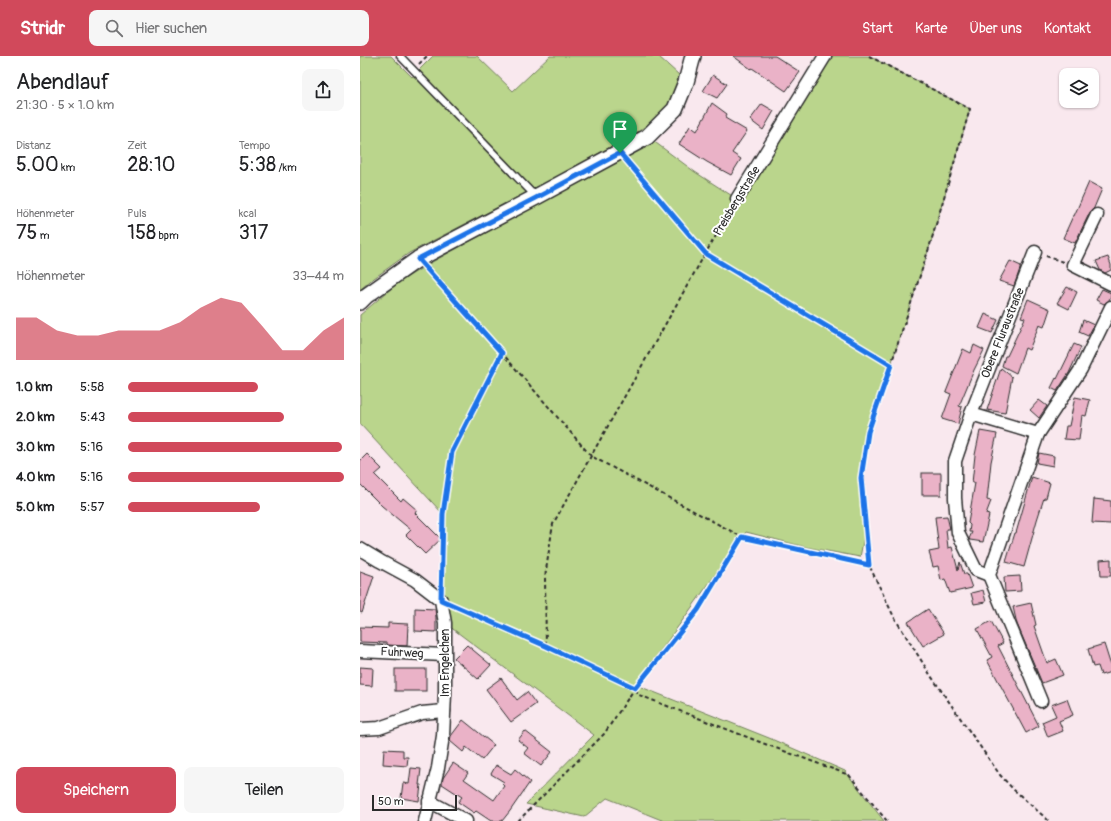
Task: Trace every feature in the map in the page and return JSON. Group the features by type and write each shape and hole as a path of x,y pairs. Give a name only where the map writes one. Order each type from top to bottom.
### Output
{"street":[{"path":"360,302 366,296 418,259 536,198 647,137 675,109 686,82 693,56"},
{"name":"Preisbergstraße","path":"737,199 826,56"},
{"path":"1097,216 1073,265 1111,284"},
{"name":"Obere Fluraustraße","path":"989,575 976,570 958,533 955,498 955,461 971,414 1035,252"},
{"path":"1041,701 989,575 1038,434 1081,369 1111,307"},
{"path":"971,414 1038,434"},
{"path":"360,549 380,562 414,580 441,600"},
{"name":"Im Engelchen","path":"424,821 438,768 443,736 445,694 445,623 441,600"},
{"name":"Fuhrweg","path":"360,651 444,655"},
{"path":"360,729 379,728 422,713 444,711"},
{"path":"429,801 466,821"}],"lane":[{"path":"400,56 536,198"}],"path":[{"path":"414,69 427,56"},
{"path":"869,56 970,109 930,245 868,432 861,478 869,565 894,617 931,676 996,769 1014,790 1049,821"},
{"path":"620,153 706,254 891,365"},
{"name":"Preisbergstraße","path":"546,646 545,577 553,524 737,199"},
{"path":"1035,252 1073,265"},
{"path":"418,259 591,456 742,537 869,565"},
{"path":"502,353 452,452 443,514 441,600 546,646 635,688 639,695 849,775 886,821"},
{"path":"518,821 604,734 635,688 698,610 742,537"}],"green space":[{"path":"360,56 391,56 412,77 433,56 477,56 513,91 550,56 658,56 679,75 669,108 639,131 558,176 409,253 360,290"},
{"path":"825,56 869,56 970,109 930,245 869,432 861,478 866,527 860,557 805,547 746,532 636,685 769,738 845,771 884,821 664,821 607,798 584,817 526,804 594,735 445,623 441,600 443,514 360,424 360,315 399,282 432,262 629,156 652,140 695,172 737,199"}],"building":[{"path":"733,56 775,56 800,72 786,91"},
{"path":"713,75 727,84 717,98 703,91"},
{"path":"712,103 727,114 725,118 747,131 732,153 741,159 731,175 679,144 690,126 697,131"},
{"path":"762,104 774,111 763,130 750,120"},
{"path":"1089,182 1102,189 1094,208 1090,212 1075,243 1063,238"},
{"path":"1108,257 1111,270 1105,273 1100,270 1096,261"},
{"path":"1010,261 1021,266 1014,286 999,281"},
{"path":"1067,287 1077,292 1069,309 1057,303"},
{"path":"1102,289 1111,293 1109,300 1104,304 1096,300"},
{"path":"1028,299 1050,309 1044,327 1039,325 1029,350 1025,348 1016,373 1002,366 1005,356 1007,356 1025,318 1021,317"},
{"path":"985,314 998,320 992,333 979,328"},
{"path":"1083,320 1094,325 1088,336 1079,332"},
{"path":"1074,344 1081,347 1069,373 1057,391 1051,388"},
{"path":"974,345 984,350 959,406 962,407 958,424 942,419 951,394 946,392 963,349 971,353"},
{"path":"1001,368 1012,377 1005,413 987,410"},
{"path":"1075,397 1090,400 1086,416 1082,415 1079,440 1064,439 1066,426 1069,426"},
{"path":"1039,400 1047,406 1039,418 1030,410"},
{"path":"980,431 997,434 991,462 987,500 991,501 986,514 989,515 983,542 969,539 972,532 969,532 970,525 968,523 975,483 972,483 975,455"},
{"path":"1039,453 1054,456 1053,466 1037,463"},
{"path":"367,454 382,469 375,475 401,501 403,498 417,510 415,513 441,539 425,554 406,535 411,530 382,506 360,484 360,461"},
{"path":"922,473 941,473 941,495 922,495"},
{"path":"1032,477 1050,483 1037,520 1024,567 1006,562"},
{"path":"1094,499 1111,501 1111,524 1092,523"},
{"path":"947,516 950,529 946,529 948,548 952,547 958,570 960,562 964,574 967,574 972,588 950,593 945,579 941,580 938,566 933,567 929,552 939,550 935,517"},
{"path":"1111,559 1111,576 1101,576 1100,560"},
{"path":"360,571 374,576 362,613 360,612"},
{"path":"1020,576 1021,591 1005,592 1004,577"},
{"path":"983,590 986,602 974,604 971,593"},
{"path":"1031,603 1036,625 1034,626 1047,663 1056,659 1063,675 1042,683 1017,624 1013,607"},
{"path":"415,608 435,609 436,632 415,631"},
{"path":"928,609 944,634 923,646 908,622"},
{"path":"991,621 1003,643 998,646 1039,726 1026,733 987,660 992,657 977,629"},
{"path":"388,623 408,624 407,646 387,645 387,643 360,642 360,627 388,628"},
{"path":"1104,644 1111,666 1111,672 1101,675 1098,666 1093,667 1088,649"},
{"path":"467,645 491,665 478,679 454,658"},
{"path":"360,667 373,668 372,686 360,685"},
{"path":"395,669 426,669 426,691 395,691"},
{"path":"501,678 517,700 527,692 536,704 511,722 486,689"},
{"path":"1067,699 1073,715 1059,721 1063,731 1048,737 1042,722 1056,716 1051,705"},
{"path":"463,720 494,745 482,760 466,747 463,752 450,741 451,736"},
{"path":"525,731 552,752 541,766 524,753 528,748 518,740"},
{"path":"384,749 403,750 403,757 408,757 407,766 383,764"},
{"path":"453,763 468,773 464,779 494,800 504,786 502,784 504,782 491,774 496,765 511,774 515,769 530,782 502,821 491,821 476,811 474,813 458,802 462,797 442,784 443,778"},
{"path":"411,768 421,769 419,801 401,798 403,783 409,784"}],"route":[{"path":"620,153 706,254 891,365 868,432 861,478 869,565 742,537 698,610 635,688 546,646 441,600 443,514 452,452 502,353 418,259 620,153"}]}
